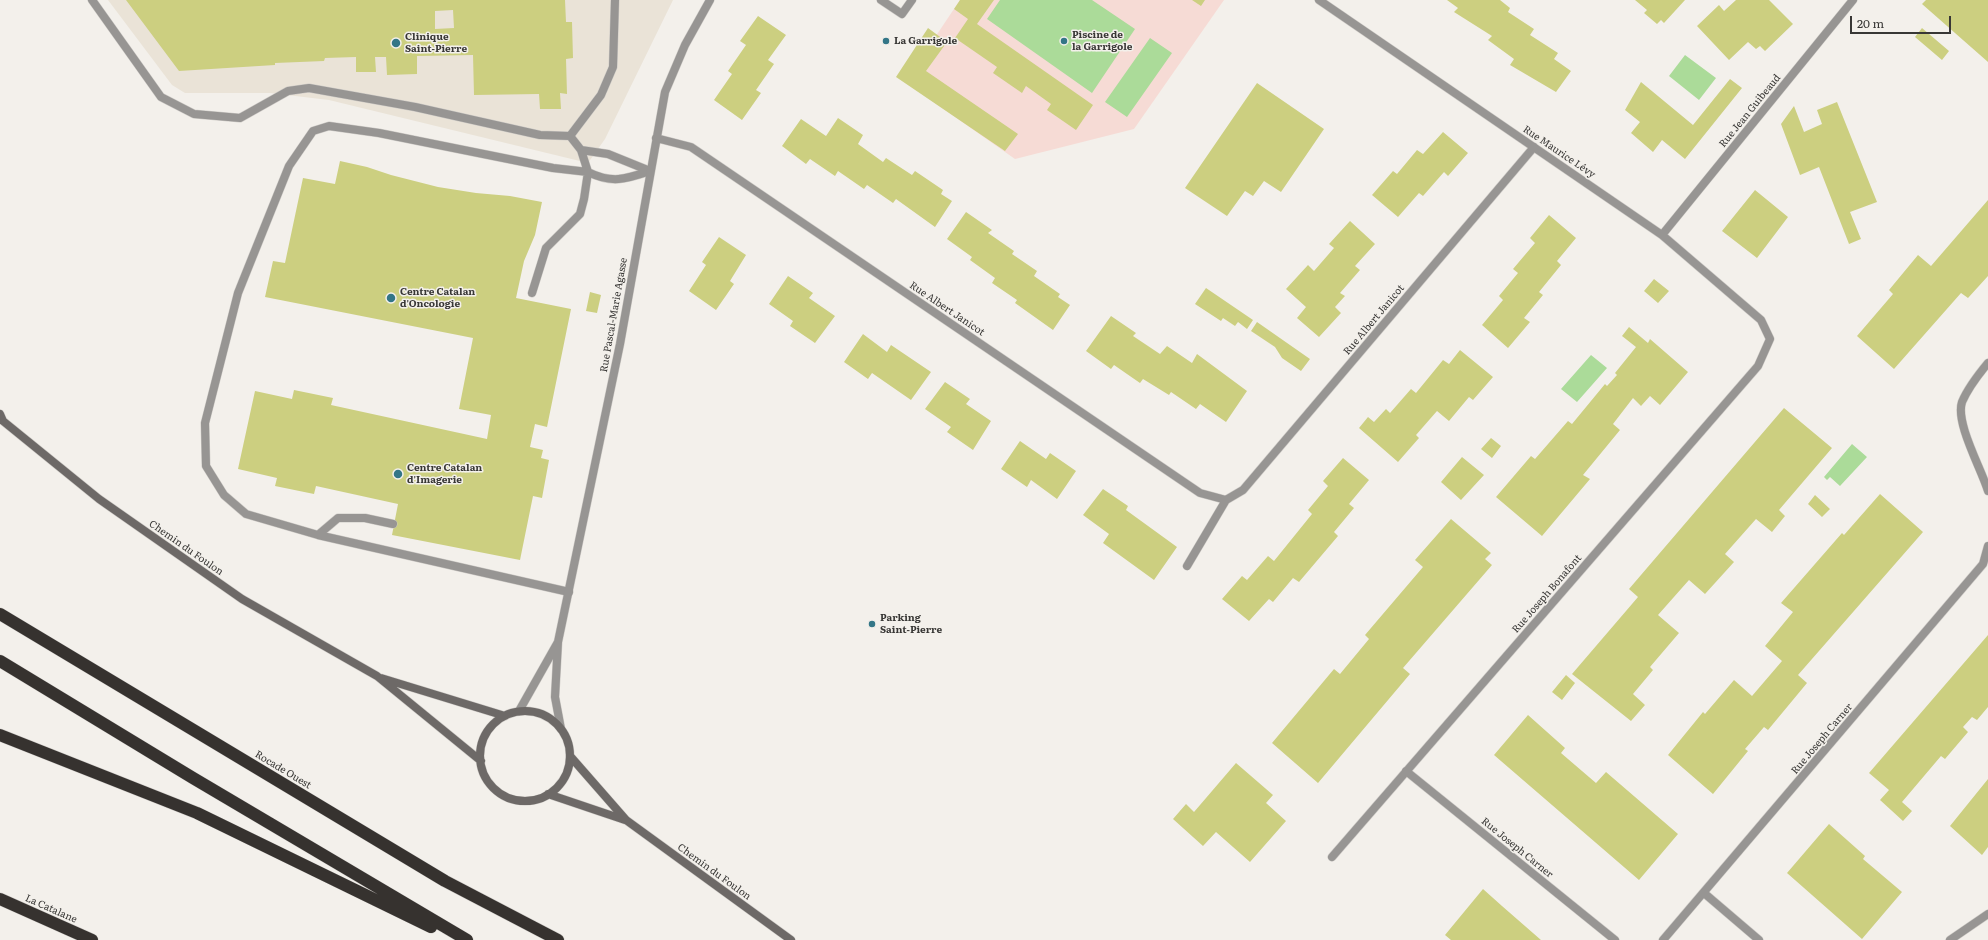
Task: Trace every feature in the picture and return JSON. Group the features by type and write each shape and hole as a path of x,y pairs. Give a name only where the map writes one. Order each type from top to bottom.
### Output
{"highway":[{"name":"Rocade Ouest","path":"0,614 445,882 558,940"},
{"path":"0,661 192,778 467,940"},
{"path":"0,735 197,813 457,940"},
{"name":"La Catalane","path":"0,899 92,940"}],"street":[{"path":"92,0 161,97 194,114 240,118 288,91 309,88 415,107 540,135 570,136 581,150 588,172 584,199 580,214 546,248 532,293"},
{"path":"570,136 601,95 613,68 615,0"},
{"name":"Rue Pascal-Marie Agasse","path":"561,729 555,697 558,642 620,344 665,92 685,45 710,0"},
{"path":"881,0 902,14 912,0"},
{"name":"Rue Maurice Lévy","path":"1319,0 1662,235 1761,320 1770,339"},
{"name":"Rue Jean Guibeaud","path":"1662,235 1853,0"},
{"path":"569,592 318,535 246,514 224,495 206,466 205,423 238,293 289,166 312,131 330,126 379,132 553,168 588,172 602,179 624,179 650,171"},
{"name":"Rue Albert Janicot","path":"656,138 691,147 1200,493 1226,500 1244,490 1534,148"},
{"path":"581,150 608,154 650,171"},
{"name":"Rue Joseph Bonafont","path":"1332,857 1758,366 1770,339"},
{"path":"1988,363 1977,376 1962,404 1963,429 1988,491"},
{"name":"Chemin du Foulon","path":"0,414 3,421 99,499 242,599 377,676 481,761"},
{"path":"1187,566 1226,500"},
{"path":"318,535 338,518 365,518 393,524"},
{"name":"Rue Joseph Carner","path":"1664,940 1983,564 1988,546"},
{"name":"Rue Pascal-Marie Agasse","path":"519,711 558,642"},
{"name":"Chemin du Foulon","path":"377,676 505,716"},
{"path":"519,711 531,711 542,714 553,720 561,729 568,742 570,756 567,771 560,784 548,794 535,800 520,800 506,796 494,787 485,775 481,761 481,747 486,735 494,724 505,716 519,711"},
{"name":"Chemin du Foulon","path":"570,756 626,820 791,940"},
{"name":"Rue Joseph Carner","path":"1406,771 1615,940"},
{"name":"Chemin du Foulon","path":"548,794 626,820"},
{"path":"1704,893 1760,940"},
{"path":"1950,940 1988,914"}],"shaded area":[{"name":"Clinique Saint-Pierre","path":"108,0 673,0 605,139 588,163 329,100 270,93 185,93 172,85"},
{"name":"Piscine de la Garrigole","path":"960,0 1224,0 1134,129 1015,159 905,82"},
{"path":"1000,0 1092,0 1135,29 1092,93 987,19"},
{"path":"1150,38 1172,53 1127,117 1105,102"},
{"path":"1685,55 1716,78 1699,100 1669,76"},
{"path":"1591,355 1607,368 1577,402 1561,389"},
{"path":"1852,444 1867,457 1840,486 1830,477 1827,480 1824,477"}],"building":[{"path":"126,0 565,0 566,22 572,22 573,58 566,59 567,94 560,93 561,109 540,109 539,94 474,95 473,55 417,56 417,74 387,75 386,57 375,57 376,72 356,72 356,57 325,58 324,61 275,63 275,65 179,71","holes":["453,10 454,28 435,29 435,11"]},
{"path":"960,0 994,0 977,24 1093,105 1076,130 1047,110 1051,104 1026,86 1022,93 993,73 997,67 955,38 968,19 954,9"},
{"path":"1192,0 1205,0 1201,6"},
{"path":"1447,0 1500,0 1510,8 1508,12 1534,29 1530,35 1558,53 1554,59 1571,71 1556,92 1510,65 1514,59 1488,40 1492,36 1454,12 1458,8"},
{"path":"1635,0 1685,0 1664,23 1661,20 1657,24 1644,13 1647,10"},
{"path":"1736,0 1769,0 1793,24 1765,51 1760,46 1756,49 1748,42 1729,60 1697,26 1719,5 1724,11"},
{"path":"1926,0 1988,0 1988,62 1922,4"},
{"path":"758,16 786,35 768,60 774,64 756,90 761,93 742,120 714,100 732,74 728,71 746,45 740,41"},
{"path":"928,28 947,42 926,71 1018,134 1005,151 896,77"},
{"path":"1922,28 1949,51 1942,60 1915,37"},
{"path":"1730,79 1742,88 1685,159 1662,140 1653,152 1631,133 1640,122 1625,110 1641,82 1693,125"},
{"path":"1257,83 1324,129 1281,192 1264,181 1253,196 1245,191 1227,216 1185,188"},
{"path":"1837,102 1877,202 1850,212 1861,239 1849,244 1819,167 1800,175 1781,124 1794,106 1804,132 1822,124 1817,110"},
{"path":"838,118 863,135 858,144 883,162 886,158 912,175 915,171 943,190 941,194 952,201 935,227 896,199 893,203 867,185 864,189 838,171 835,176 810,159 806,164 782,146 801,119 826,136"},
{"path":"1443,132 1468,153 1448,176 1444,172 1423,196 1419,193 1398,217 1372,195 1393,171 1397,174 1417,150 1423,154"},
{"path":"340,161 438,187 476,193 510,196 542,202 535,235 524,261 516,298 571,309 547,427 535,424 530,447 543,450 541,458 549,460 542,498 533,496 520,560 392,535 398,504 316,486 314,494 275,486 277,478 238,469 255,391 292,399 294,390 333,398 331,405 487,439 491,415 459,409 473,338 265,297 273,261 285,263 303,178 335,184"},
{"path":"1755,190 1788,217 1757,258 1722,231"},
{"path":"1988,200 1988,276 1968,298 1961,293 1894,369 1857,336 1893,294 1889,290 1918,255 1931,266"},
{"path":"966,212 992,230 988,233 1014,251 1012,254 1037,271 1034,276 1060,294 1058,297 1070,305 1053,330 1015,303 1017,300 992,283 995,278 970,260 972,257 947,239"},
{"path":"1549,215 1576,238 1557,261 1561,265 1539,292 1543,295 1524,318 1530,322 1508,348 1482,325 1503,300 1499,296 1518,273 1513,269 1535,243 1530,238"},
{"path":"1350,221 1375,244 1355,266 1360,270 1340,293 1345,296 1335,307 1341,313 1319,337 1297,318 1306,307 1286,289 1308,265 1314,271 1334,248 1329,244"},
{"path":"719,237 746,255 730,281 734,284 716,310 689,291 706,265 702,262"},
{"path":"788,276 813,293 809,298 835,316 815,343 790,326 793,321 769,304"},
{"path":"1654,279 1669,291 1658,303 1644,291"},
{"path":"1206,288 1253,320 1247,329 1238,322 1235,326 1223,318 1221,321 1195,304"},
{"path":"590,292 601,295 597,313 586,311"},
{"path":"1111,316 1136,333 1133,336 1160,354 1167,346 1192,363 1197,354 1247,391 1226,422 1200,404 1196,409 1171,392 1169,395 1143,379 1140,383 1114,365 1111,369 1086,351"},
{"path":"1257,322 1310,359 1301,371 1282,358 1275,347 1251,331"},
{"path":"1629,327 1648,343 1650,339 1688,372 1660,405 1650,396 1641,406 1633,398 1613,424 1620,430 1583,475 1590,479 1542,536 1496,497 1531,456 1535,459 1568,421 1572,424 1605,384 1607,386 1617,375 1615,373 1636,347 1622,336"},
{"path":"863,334 887,352 891,345 931,372 911,400 872,373 868,379 844,362"},
{"path":"1460,350 1493,377 1473,400 1469,397 1449,421 1437,411 1416,435 1419,438 1398,462 1359,428 1368,417 1374,422 1386,409 1390,413 1411,389 1416,393 1443,360 1449,364"},
{"path":"945,382 970,399 966,404 991,421 973,450 947,432 951,427 925,409"},
{"path":"1784,408 1832,448 1779,510 1785,516 1772,532 1756,519 1725,554 1734,562 1705,594 1689,580 1658,615 1679,633 1650,667 1653,670 1633,694 1645,705 1631,721 1572,674 1638,597 1629,589"},
{"path":"1491,438 1501,446 1492,458 1481,449"},
{"path":"1020,441 1046,459 1050,453 1076,471 1057,499 1031,480 1027,487 1001,469"},
{"path":"1462,457 1484,475 1461,500 1441,482"},
{"path":"1343,458 1369,480 1349,504 1354,508 1334,532 1338,536 1299,582 1293,578 1273,602 1269,599 1249,621 1222,599 1242,576 1247,580 1268,556 1274,561 1312,514 1308,510 1328,486 1323,481"},
{"path":"1103,489 1128,506 1126,510 1177,547 1154,580 1103,543 1109,534 1083,515"},
{"path":"1880,494 1923,532 1798,675 1807,683 1768,730 1764,727 1745,749 1748,751 1713,794 1668,755 1703,712 1705,714 1734,680 1752,696 1782,661 1765,646 1793,612 1781,603 1842,533 1844,535"},
{"path":"1815,495 1830,509 1822,517 1808,504"},
{"path":"1451,519 1491,553 1485,559 1492,565 1403,668 1410,674 1318,783 1272,743 1334,669 1340,674 1369,639 1365,635 1423,567 1415,560"},
{"path":"1988,635 1988,707 1977,720 1972,717 1963,727 1968,732 1945,759 1941,756 1902,802 1912,811 1903,821 1880,800 1889,790 1869,773"},
{"path":"1566,675 1575,683 1562,700 1552,692"},
{"path":"1528,715 1565,748 1561,753 1596,783 1606,772 1678,834 1639,880 1494,755"},
{"path":"1236,763 1273,795 1266,803 1286,821 1250,862 1216,832 1203,846 1173,819 1186,804 1194,812"},
{"path":"1988,779 1988,847 1982,855 1950,826"},
{"path":"1829,824 1865,856 1863,859 1902,892 1862,939 1787,873"},
{"path":"1483,889 1541,940 1451,940 1445,935"}],"place":[{"name":"La Garrigole","path":"886,41"},
{"name":"Piscine de la Garrigole","path":"1064,41"},
{"name":"Clinique Saint-Pierre","path":"396,43"},
{"name":"Centre Catalan d'Oncologie","path":"391,298"},
{"name":"Centre Catalan d'Imagerie","path":"398,474"},
{"name":"Parking Saint-Pierre","path":"872,624"}]}
